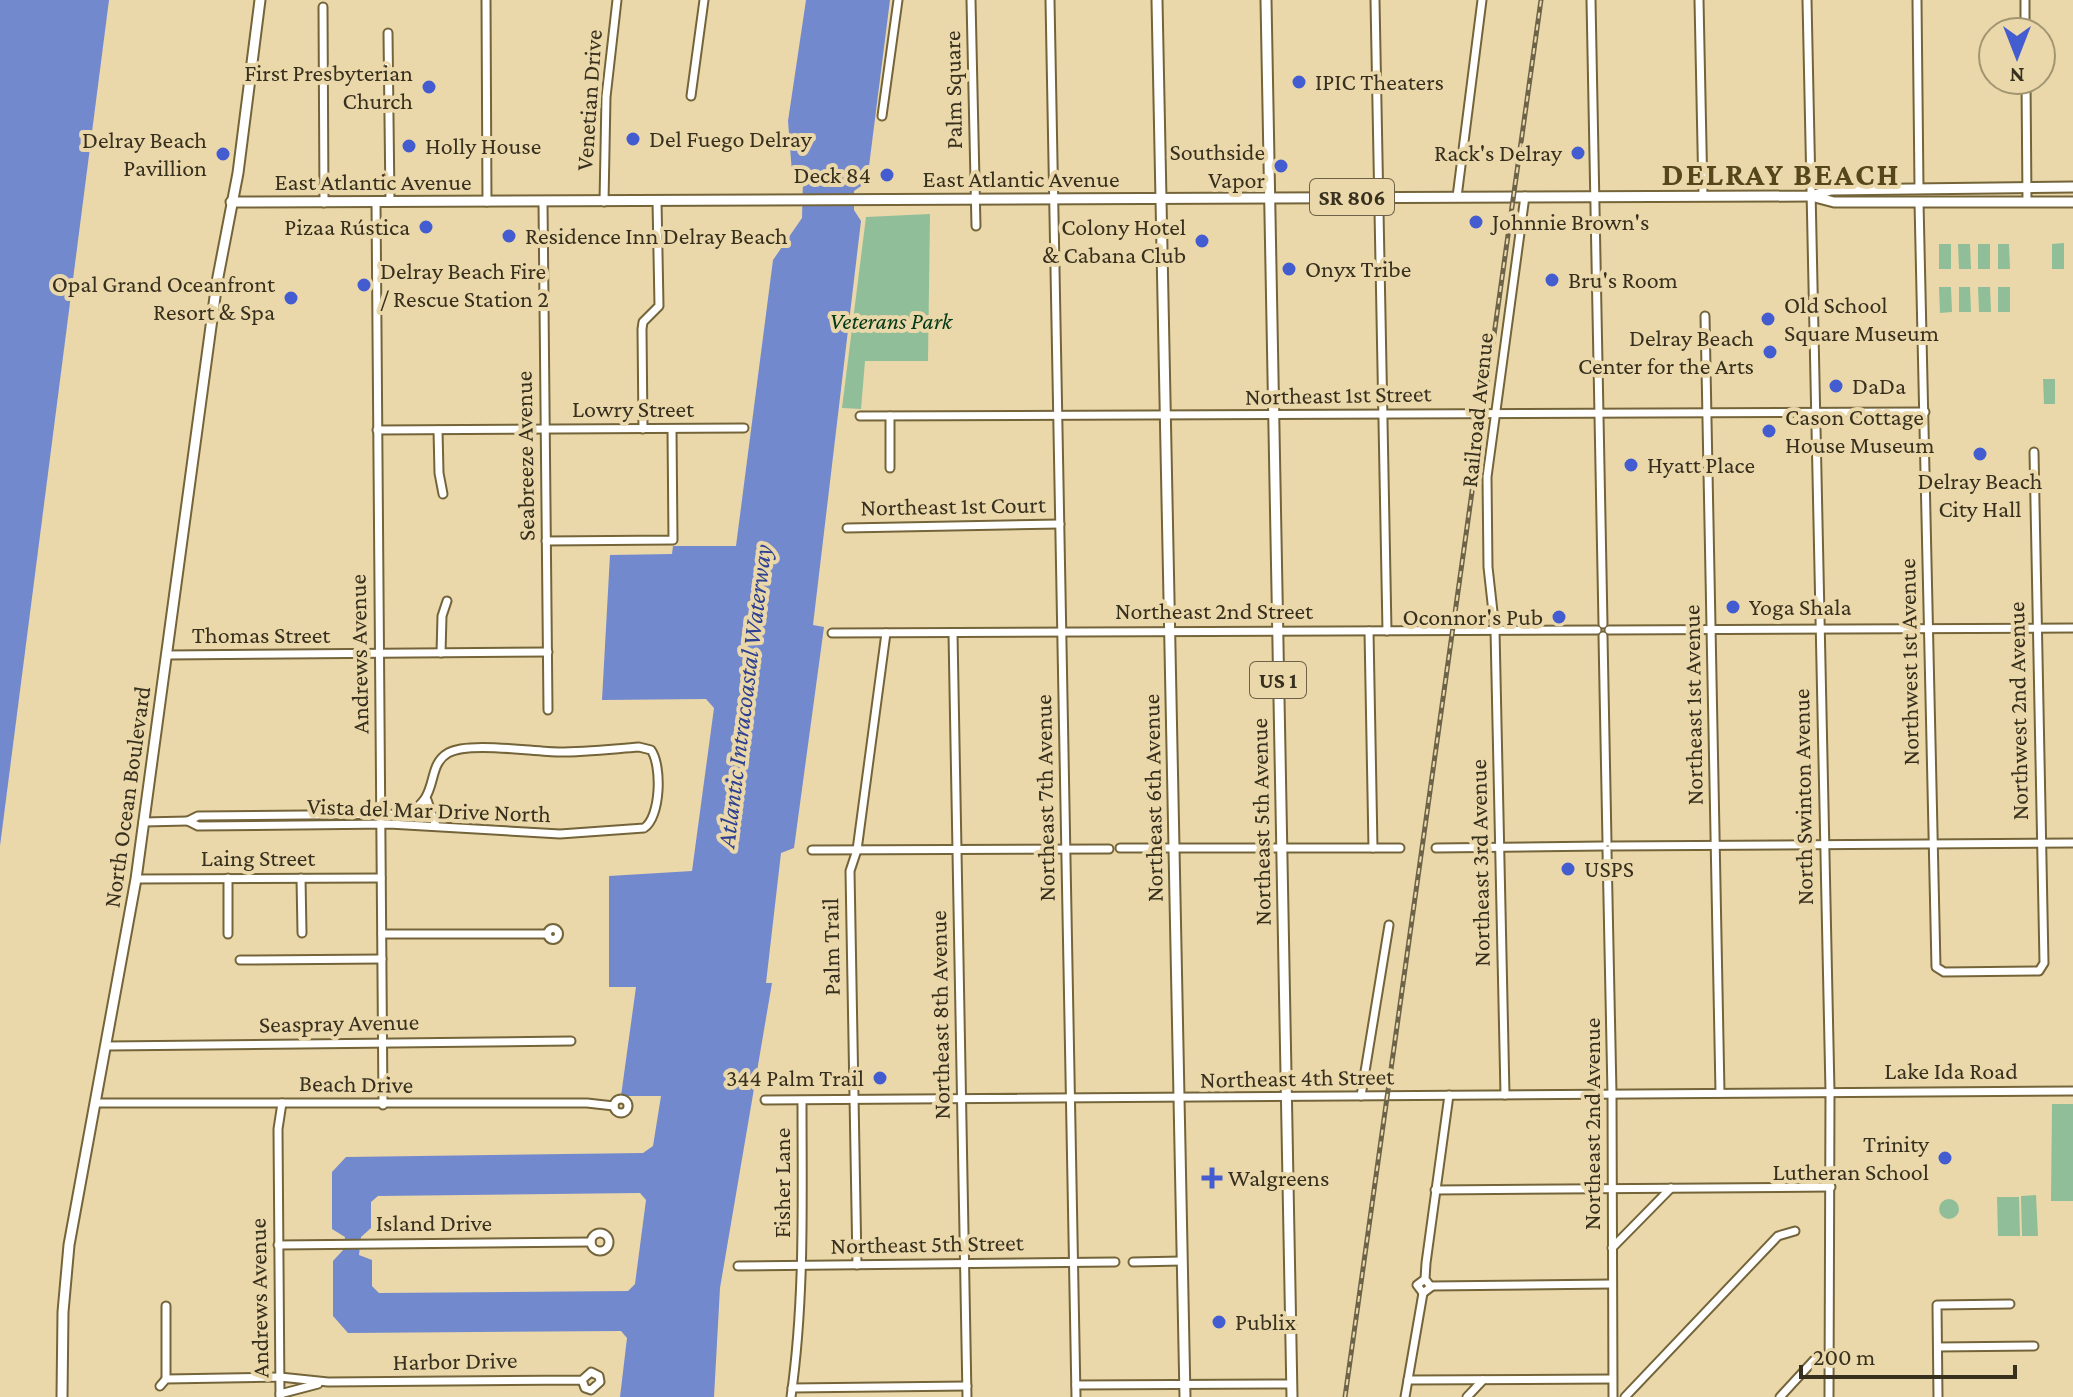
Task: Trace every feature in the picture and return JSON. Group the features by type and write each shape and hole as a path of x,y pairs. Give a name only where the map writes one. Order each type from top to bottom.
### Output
{"main road":[{"name":"North Ocean Boulevard","path":"62,1397 63,1312 69,1245 98,1103 136,879 231,202 238,178 260,0"},
{"name":"Northeast 6th Avenue","path":"1157,0 1185,1397"},
{"name":"US 1","path":"1266,0 1270,198"},
{"name":"SR 806","path":"1811,196 1831,190 2073,187"},
{"path":"1900,201 1919,188"},
{"path":"1919,202 1936,188"},
{"name":"East Atlantic Avenue","path":"231,202 1811,196"},
{"name":"SR 806","path":"1811,196 1834,202 2073,202"},
{"name":"Northeast 5th Avenue","path":"1270,198 1292,1397"}],"street":[{"path":"486,0 487,202"},
{"name":"Venetian Drive","path":"604,202 606,97 617,0"},
{"path":"691,96 704,0"},
{"path":"882,116 898,0"},
{"name":"Palm Square","path":"971,0 976,226"},
{"name":"Northeast 7th Avenue","path":"1050,0 1076,1397"},
{"path":"1375,0 1387,631"},
{"path":"1457,197 1482,0"},
{"name":"Northeast 2nd Avenue","path":"1591,0 1612,1094 1613,1397"},
{"path":"1699,0 1703,195"},
{"name":"North Swinton Avenue","path":"1807,0 1830,1092 1829,1397"},
{"path":"1917,0 1919,188"},
{"path":"323,7 324,203"},
{"path":"388,33 390,202"},
{"path":"2026,96 2027,202"},
{"name":"Railroad Avenue","path":"1495,630 1488,567 1487,477 1525,196"},
{"path":"643,429 643,322 659,306 657,201"},
{"name":"Andrews Avenue","path":"376,202 383,1105"},
{"name":"Seabreeze Avenue","path":"543,202 548,710"},
{"name":"Northwest 1st Avenue","path":"1919,202 1932,844 1936,967 1944,972"},
{"name":"Northeast 1st Avenue","path":"1705,316 1720,1093"},
{"name":"Northeast 1st Street","path":"860,416 1925,412"},
{"path":"890,416 890,468"},
{"name":"Lowry Street","path":"377,430 744,428"},
{"path":"546,541 673,540 672,429"},
{"path":"438,430 443,494"},
{"name":"Northwest 2nd Avenue","path":"1944,972 2039,971 2043,968 2034,452"},
{"name":"Northeast 1st Court","path":"847,528 1060,524"},
{"path":"441,653 442,616 447,601"},
{"name":"Northeast 2nd Street","path":"832,633 2073,628"},
{"name":"Northeast 3rd Avenue","path":"1495,630 1505,1095"},
{"path":"1369,631 1373,848"},
{"name":"Palm Trail","path":"857,1265 850,871 857,850 886,633"},
{"name":"Northeast 8th Avenue","path":"953,633 967,1397"},
{"name":"Thomas Street","path":"168,655 548,652"},
{"name":"Vista del Mar Drive North","path":"143,822 188,821 198,826 381,819 526,834 644,828 652,822 656,761 651,750 639,747 560,752 457,749 440,761 427,800"},
{"path":"381,819 404,814 427,800 436,826"},
{"path":"1436,848 2073,843"},
{"path":"1120,848 1400,848"},
{"path":"812,850 1109,849"},
{"path":"228,878 228,934"},
{"path":"301,878 302,933"},
{"name":"Laing Street","path":"136,879 381,878"},
{"path":"1361,1096 1389,925"},
{"path":"382,934 547,934"},
{"path":"240,960 382,959"},
{"name":"Seaspray Avenue","path":"108,1046 571,1041"},
{"name":"Lake Ida Road","path":"1830,1092 2073,1091"},
{"name":"Northeast 4th Street","path":"765,1100 1179,1100 1830,1092"},
{"path":"1405,1397 1423,1293 1428,1283 1435,1190 1449,1095"},
{"name":"Fisher Lane","path":"802,1101 803,1265"},
{"name":"Beach Drive","path":"98,1103 587,1103 614,1106"},
{"name":"Andrews Avenue","path":"280,1395 278,1129 282,1103"},
{"path":"1435,1190 1831,1187"},
{"path":"1612,1248 1671,1188"},
{"path":"1625,1397 1778,1236 1795,1231"},
{"name":"Island Drive","path":"278,1245 591,1242"},
{"path":"1133,1262 1182,1261"},
{"name":"Northeast 5th Street","path":"738,1266 1115,1262"},
{"path":"803,1265 798,1359 792,1393 967,1386"},
{"path":"1428,1283 1612,1284"},
{"path":"1938,1397 1937,1305 2010,1304"},
{"name":"Harbor Drive","path":"166,1306 163,1382 280,1377 328,1382 582,1380"},
{"path":"1938,1347 2034,1346"},
{"path":"1780,1397 1814,1360 1829,1355"},
{"path":"1408,1380 1612,1379"},
{"path":"1467,1397 1483,1380"},
{"name":"Harbor Drive","path":"280,1395 328,1382"},
{"path":"1076,1385 1292,1384"}],"green space":[{"name":"Veterans Park","path":"930,214 928,361 865,361 861,409 842,408 866,217"},
{"path":"2064,243 2064,269 2052,269 2052,244"},
{"path":"1939,244 1951,244 1951,269 1939,269"},
{"path":"1958,244 1970,244 1971,269 1959,269"},
{"path":"1978,244 1990,244 1990,269 1978,269"},
{"path":"1998,244 2009,244 2010,269 1998,269"},
{"path":"1939,287 1951,287 1952,312 1940,313"},
{"path":"1959,287 1970,287 1971,312 1959,312"},
{"path":"1978,287 1990,287 1991,312 1979,312"},
{"path":"1998,287 2010,287 2010,312 1998,312"},
{"path":"2043,379 2055,379 2055,404 2044,404"},
{"path":"2052,1104 2073,1104 2073,1201 2051,1201"},
{"path":"2036,1195 2038,1236 2022,1236 2021,1196"},
{"path":"1997,1197 2019,1197 2020,1236 1998,1236"},
{"path":"1949,1199 1956,1202 1959,1209 1956,1216 1949,1219 1942,1216 1939,1209 1942,1202"}],"water":[{"path":"0,0 109,0 0,846"},
{"name":"Atlantic Intracoastal Waterway","path":"806,0 890,0 867,182 854,191 854,210 861,221 813,625 824,627 794,848 781,853 766,983 772,983 720,1288 714,1397 620,1397 627,1338 621,1331 348,1333 333,1316 333,1261 344,1249 345,1237 332,1229 332,1172 346,1157 643,1153 653,1146 661,1096 621,1096 636,987 609,987 609,876 692,871 714,708 706,699 602,700 610,555 672,554 673,546 736,546 773,260 802,218 803,178 792,173 788,121","holes":["640,1193 646,1200 635,1284 628,1291 379,1293 372,1286 372,1260 359,1255 361,1237 371,1228 371,1202 378,1196"]}],"railway":[{"path":"1345,1397 1541,0"}],"place":[{"name":"IPIC Theaters","path":"1299,82"},
{"name":"First Presbyterian Church","path":"429,87"},
{"name":"Del Fuego Delray","path":"633,139"},
{"name":"Holly House","path":"409,146"},
{"name":"Rack's Delray","path":"1578,153"},
{"name":"Delray Beach Pavillion","path":"223,154"},
{"name":"Southside Vapor","path":"1281,166"},
{"name":"Deck 84","path":"887,175"},
{"name":"Johnnie Brown's","path":"1476,222"},
{"name":"Pizaa Rústica","path":"426,227"},
{"name":"Residence Inn Delray Beach","path":"509,236"},
{"name":"Colony Hotel & Cabana Club","path":"1202,241"},
{"name":"Onyx Tribe","path":"1289,269"},
{"name":"Bru's Room","path":"1552,280"},
{"name":"Delray Beach Fire / Rescue Station 2","path":"364,285"},
{"name":"Opal Grand Oceanfront Resort & Spa","path":"291,298"},
{"name":"Old School Square Museum","path":"1768,319"},
{"name":"Delray Beach Center for the Arts","path":"1770,352"},
{"name":"DaDa","path":"1836,386"},
{"name":"Cason Cottage House Museum","path":"1769,431"},
{"name":"Delray Beach City Hall","path":"1980,454"},
{"name":"Hyatt Place","path":"1631,465"},
{"name":"Yoga Shala","path":"1733,607"},
{"name":"Oconnor's Pub","path":"1559,617"},
{"name":"USPS","path":"1568,869"},
{"name":"344 Palm Trail","path":"880,1078"},
{"name":"Trinity Lutheran School","path":"1945,1158"},
{"name":"Walgreens","path":"1212,1178"},
{"name":"Publix","path":"1219,1322"}],"district":[{"name":"DELRAY BEACH","path":"1781,174"}]}
